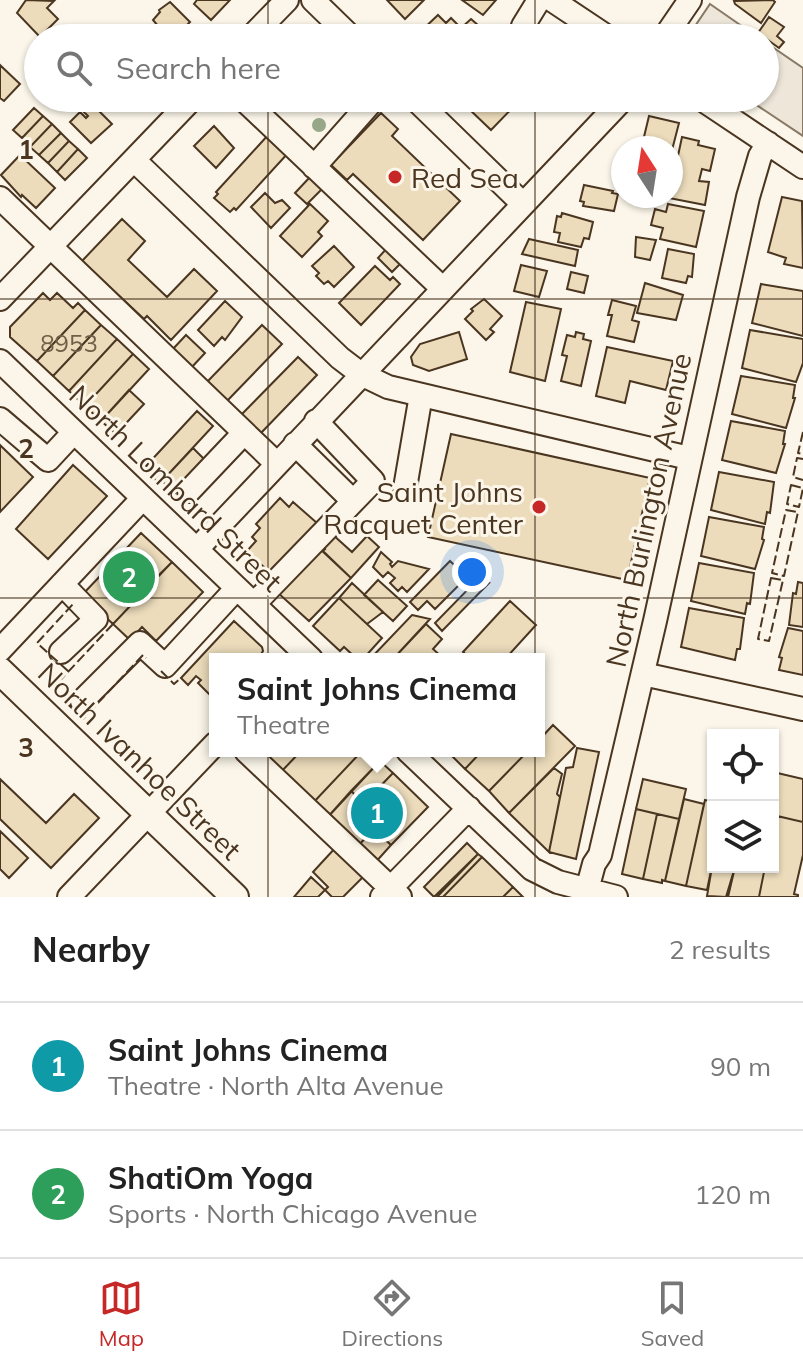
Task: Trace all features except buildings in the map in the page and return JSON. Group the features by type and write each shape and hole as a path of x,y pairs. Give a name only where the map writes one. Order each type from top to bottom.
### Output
{"main road":[{"name":"North Ivanhoe Street","path":"0,671 235,897"}],"street":[{"path":"264,24 287,0"},
{"path":"313,0 338,24"},
{"path":"524,24 539,0"},
{"path":"552,0 588,24"},
{"path":"674,24 690,0"},
{"path":"0,299 180,112"},
{"path":"257,112 442,288"},
{"path":"314,167 363,112"},
{"path":"428,112 523,204"},
{"path":"197,549 523,204 601,112"},
{"path":"721,112 803,167"},
{"name":"North Burlington Avenue","path":"587,890 594,864 600,855 643,674 748,197 760,156 768,143"},
{"path":"134,160 340,358 361,374 388,387 689,458"},
{"path":"0,198 277,464"},
{"name":"North Lombard Street","path":"4,372 74,432 254,604 300,653"},
{"path":"405,488 421,395"},
{"path":"0,419 48,460 74,432"},
{"path":"254,604 373,481 316,421"},
{"path":"189,491 244,433"},
{"path":"295,444 353,501"},
{"path":"0,650 143,498"},
{"path":"61,652 96,619 62,584"},
{"path":"82,701 140,643 165,666 237,588"},
{"path":"643,674 803,709"},
{"path":"69,897 209,750"},
{"path":"252,757 391,894 469,808"},
{"path":"414,757 532,869 558,882 616,897"}],"shaded area":[{"path":"710,4 739,24 696,24"},
{"path":"779,52 803,68 803,136 767,112 779,112"}],"fence":[{"path":"803,432 798,453 803,454"},
{"path":"803,459 797,458 793,477 803,480"},
{"path":"791,485 803,488 799,507 787,504 791,485"},
{"path":"786,510 798,512 784,576 772,573 786,510"},
{"path":"771,578 783,580 769,641 758,639 771,578"},
{"path":"68,671 37,643 74,603"},
{"path":"113,624 52,689 83,719 143,655 146,658"},
{"path":"161,671 174,684 181,678"}],"place":[{"name":"Red Sea","path":"395,177"},
{"name":"Saint Johns Racquet Center","path":"539,507"},
{"name":"ShatiOm Yoga","path":"129,577"},
{"name":"Saint Johns Cinema","path":"377,813"}]}
